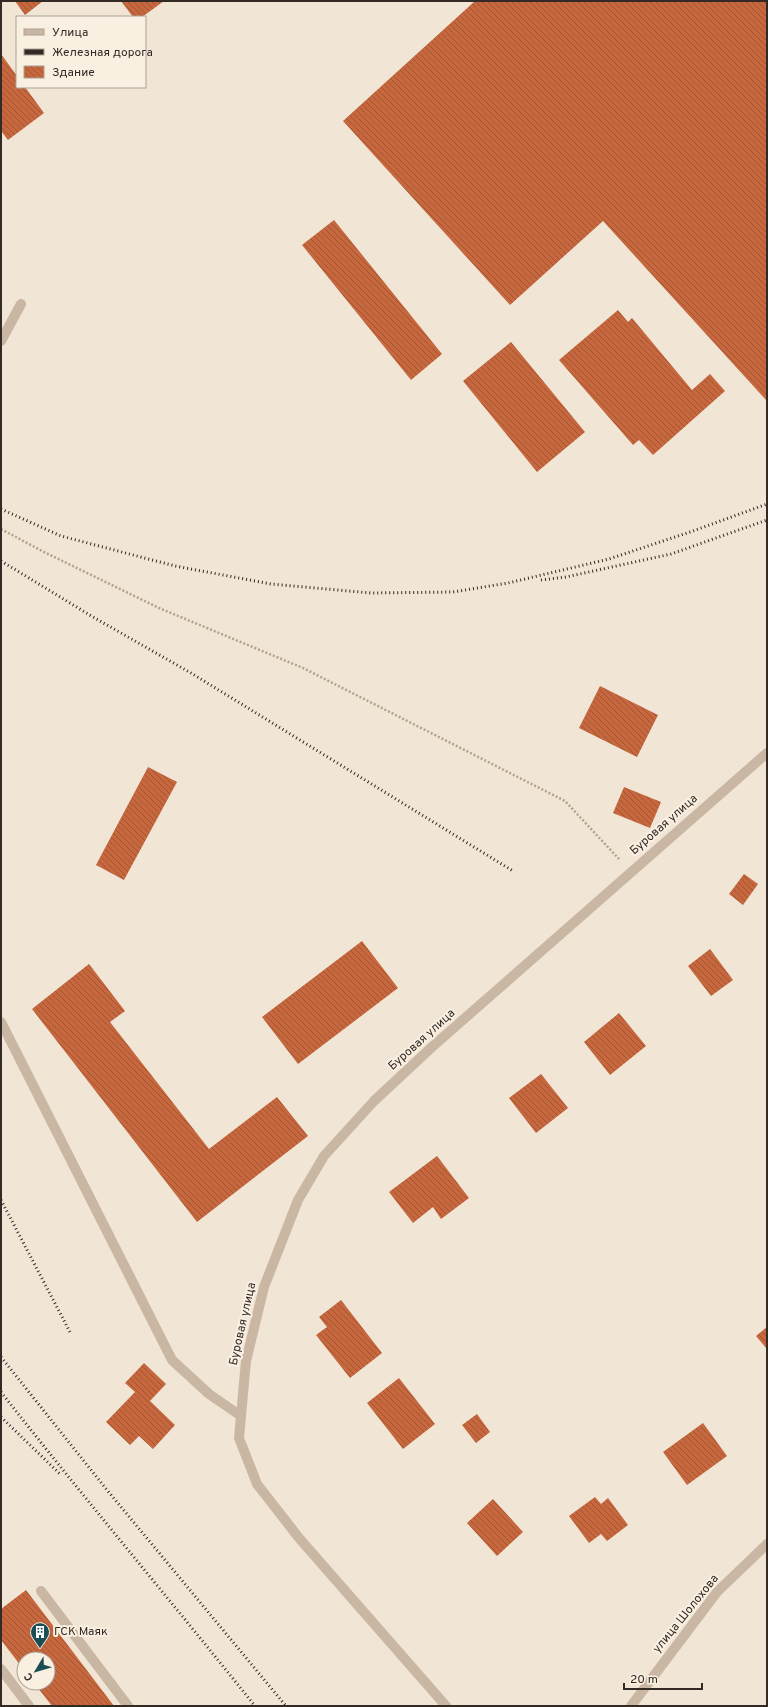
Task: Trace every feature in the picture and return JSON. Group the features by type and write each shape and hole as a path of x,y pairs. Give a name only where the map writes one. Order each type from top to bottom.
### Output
{"street":[{"path":"1,342 21,304"},
{"name":"Буровая улица","path":"446,1706 300,1538 257,1484 239,1438 246,1361 264,1287 298,1200 324,1156 374,1101 432,1047 767,753"},
{"path":"1,1022 172,1360 208,1394 241,1416"},
{"name":"улица Шолохова","path":"631,1706 717,1592 767,1544"},
{"path":"40,1591 128,1706"},
{"path":"1,1669 29,1706"}],"path":[{"path":"1,529 42,551 159,608 303,668 565,801 630,872"}],"building":[{"path":"15,1 43,1 25,15"},
{"path":"121,1 164,1 143,16 132,16"},
{"path":"475,1 767,1 767,401 603,221 510,305 343,121"},
{"path":"1,54 16,75 16,88 26,88 44,113 8,140 1,131"},
{"path":"334,220 442,354 411,380 302,245"},
{"path":"618,310 628,322 632,318 692,390 710,374 725,391 653,455 639,440 633,445 559,360"},
{"path":"511,342 585,432 537,472 463,381"},
{"path":"600,686 658,715 637,757 579,728"},
{"path":"148,767 177,782 124,880 96,865"},
{"path":"624,787 661,802 650,828 613,813"},
{"path":"744,874 758,884 743,905 729,894"},
{"path":"362,941 398,988 298,1064 262,1017"},
{"path":"710,949 733,980 711,996 688,966"},
{"path":"89,964 125,1011 110,1022 209,1149 277,1097 308,1136 197,1222 32,1009"},
{"path":"619,1013 646,1046 610,1075 584,1042"},
{"path":"541,1074 568,1108 536,1133 509,1098"},
{"path":"437,1156 469,1198 441,1219 433,1207 413,1223 389,1192"},
{"path":"341,1300 382,1353 350,1378 316,1335 327,1327 319,1317"},
{"path":"767,1327 767,1349 756,1336"},
{"path":"144,1363 166,1384 150,1401 175,1425 153,1449 139,1436 130,1445 106,1422 135,1392 125,1383"},
{"path":"399,1378 435,1424 403,1449 367,1403"},
{"path":"477,1414 490,1432 476,1443 462,1425"},
{"path":"703,1423 727,1456 687,1485 663,1452"},
{"path":"595,1497 601,1504 608,1498 628,1525 607,1541 601,1534 589,1543 569,1516"},
{"path":"493,1499 523,1532 497,1556 467,1523"},
{"name":"ГСК Маяк","path":"26,1590 114,1706 52,1706 40,1691 56,1691 56,1651 16,1651 16,1660 1,1640 1,1609"}],"railway":[{"path":"1,509 61,536 175,566 271,584 371,593 453,592 508,583 609,559 767,504"},
{"path":"541,580 566,577 671,554 767,520"},
{"path":"1,561 93,617 191,673 513,871"},
{"path":"1,1200 71,1334"},
{"path":"1,1357 107,1490 286,1706"},
{"path":"1,1392 255,1706"},
{"path":"1,1417 61,1475"}],"place":[{"name":"ГСК Маяк","path":"40,1649"}]}
